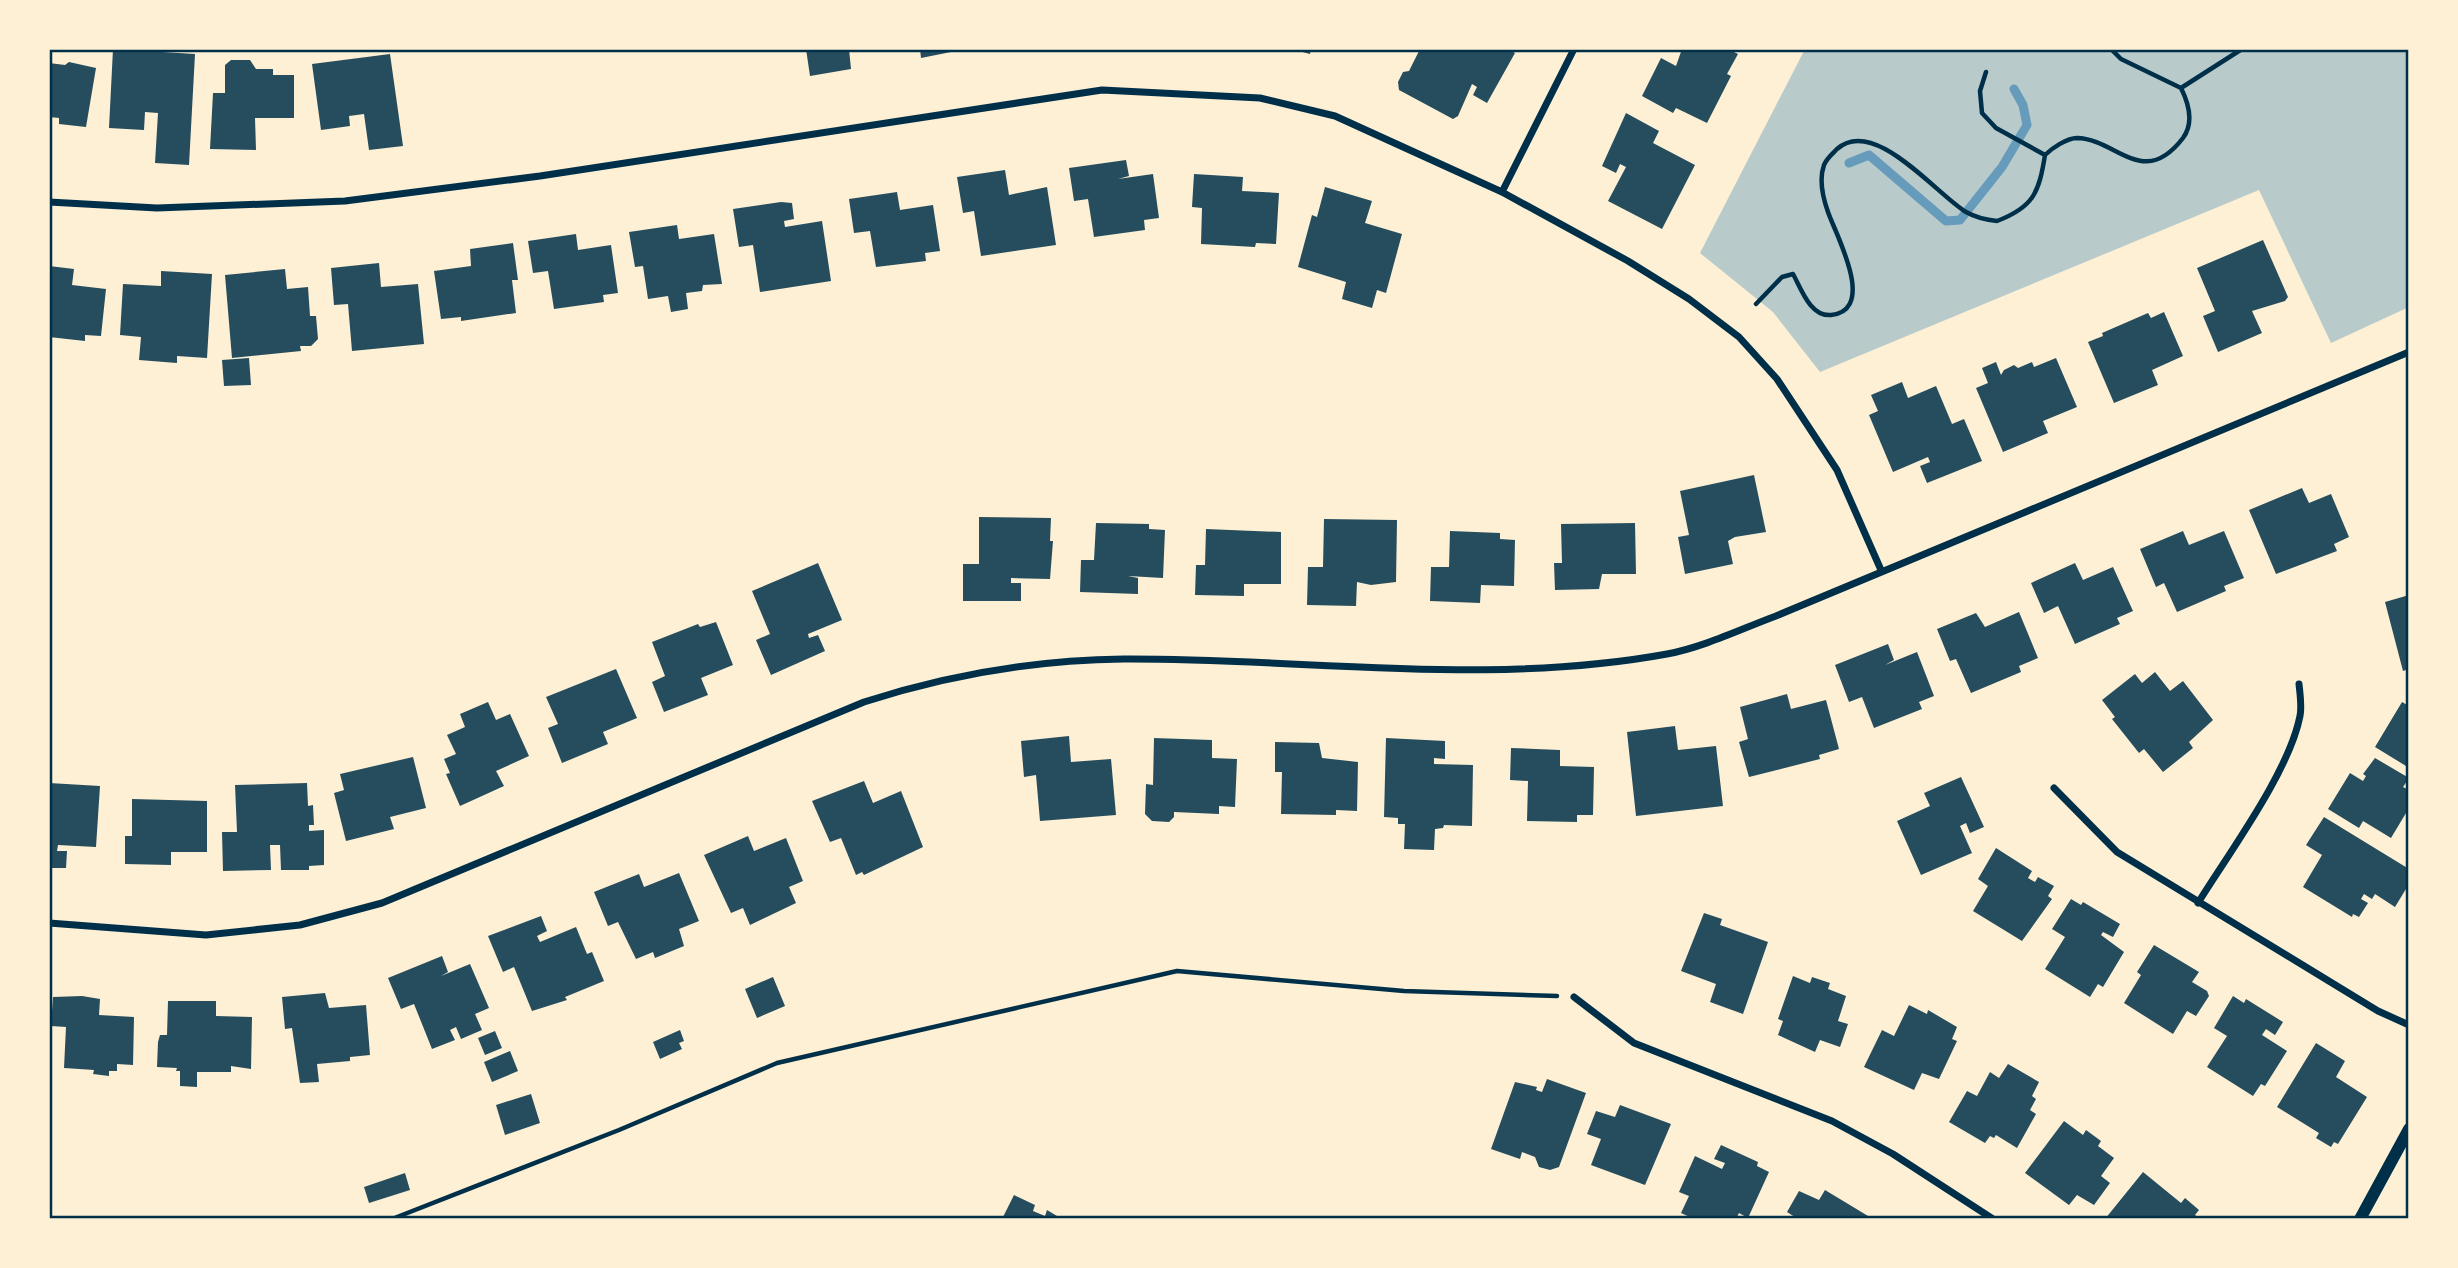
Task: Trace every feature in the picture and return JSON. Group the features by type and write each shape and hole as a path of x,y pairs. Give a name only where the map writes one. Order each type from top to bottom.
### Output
{"street":[{"path":"1502,192 1574,49"},
{"path":"49,202 157,208 345,201 540,176 1102,90 1260,98 1335,116 1502,192 1628,261 1689,299 1739,337 1777,379 1837,470 1881,570"},
{"path":"49,923 206,935 300,925 382,903 864,702 918,684 1048,665 1123,659 1491,671 1620,661 1670,654 1724,636 2409,352"},
{"path":"2198,902 2257,809 2295,737 2301,713 2299,684"},
{"path":"2054,788 2117,852 2378,1011 2409,1025"},
{"path":"1574,997 1634,1042 1832,1121 1893,1154 1993,1219"},
{"path":"2360,1219 2409,1129"}],"path":[{"path":"1756,304 1772,286 1793,274 1811,306 1820,312 1830,315 1843,310 1852,296 1852,274 1827,211 1821,181 1824,163 1839,147 1854,139 1874,141 1895,154 1969,214 1997,221 2026,205 2038,191 2045,155 2074,138 2091,140 2129,160 2145,161 2160,157 2175,148 2188,131 2189,105 2182,88 2121,60 2111,49"},
{"path":"2182,88 2242,49"},
{"path":"1986,72 1980,91 1982,113 1996,128 2045,155"},
{"path":"393,1219 619,1130 777,1063 1177,971 1404,991 1574,997"}],"shaded area":[{"path":"1805,49 2409,49 2409,307 2331,343 2259,190 1820,372 1773,312 1700,253"}],"building":[{"path":"113,49 195,54 189,165 155,163 158,113 145,112 144,130 109,128"},
{"path":"806,49 849,49 851,69 810,76"},
{"path":"920,49 956,49 956,51 921,58"},
{"path":"1291,49 1311,49 1310,54"},
{"path":"1420,49 1508,49 1515,53 1487,103 1473,95 1477,87 1472,84 1458,116 1453,119 1399,90 1398,82 1403,72 1409,71"},
{"path":"1682,49 1728,49 1738,54 1727,74 1731,76 1707,123 1676,108 1673,113 1642,96 1661,58 1676,66"},
{"path":"390,54 403,146 369,150 364,114 349,116 350,126 321,130 312,64"},
{"path":"231,60 250,60 256,69 273,69 273,75 294,75 294,118 255,118 256,150 210,149 213,93 225,93 225,65"},
{"path":"69,62 96,68 86,127 59,124 59,118 49,117 49,63 65,65"},
{"path":"1626,113 1659,131 1653,143 1695,165 1662,229 1608,201 1626,167 1620,164 1616,173 1602,166"},
{"path":"1126,160 1129,176 1118,179 1153,174 1159,218 1144,220 1145,230 1094,237 1088,199 1074,201 1069,168"},
{"path":"1005,170 1009,195 1047,187 1056,245 981,256 974,211 963,213 957,177"},
{"path":"1194,174 1243,177 1242,191 1279,193 1276,244 1256,243 1255,247 1201,244 1202,208 1192,207"},
{"path":"1325,187 1372,201 1365,223 1402,234 1386,293 1377,290 1372,308 1342,299 1346,282 1298,267 1312,215 1317,217"},
{"path":"897,192 900,210 933,205 940,251 925,253 926,261 876,267 870,231 854,233 849,199"},
{"path":"781,202 792,203 794,219 784,221 785,227 822,221 831,281 760,292 753,245 739,247 733,209"},
{"path":"677,225 679,239 714,234 722,284 703,285 702,291 686,293 688,309 671,312 668,296 648,299 643,266 635,267 629,232"},
{"path":"576,234 578,250 611,245 618,293 603,295 604,302 554,309 548,271 533,273 528,241"},
{"path":"2263,240 2288,297 2285,301 2252,311 2262,333 2218,352 2203,316 2215,311 2197,268"},
{"path":"513,243 518,280 512,280 516,313 461,321 461,317 441,319 434,271 471,266 470,249"},
{"path":"379,263 381,287 418,284 424,344 352,351 348,304 334,305 331,268"},
{"path":"49,266 74,269 72,285 106,289 101,336 85,335 85,341 49,337"},
{"path":"285,269 287,289 308,287 310,316 316,316 318,339 311,346 300,346 301,351 232,358 225,275"},
{"path":"161,271 212,274 207,358 177,356 177,363 139,360 141,337 120,335 123,284 161,286"},
{"path":"2164,312 2183,356 2152,370 2158,385 2114,403 2088,342 2148,313 2151,318"},
{"path":"249,358 251,385 224,386 222,360"},
{"path":"2056,358 2077,407 2043,421 2048,433 2003,452 1976,388 1988,383 1982,368 1996,362 2001,375 2004,370 2014,365 2018,368 2032,362 2034,367"},
{"path":"1902,382 1908,398 1936,386 1952,424 1964,419 1982,461 1927,483 1920,466 1930,462 1928,457 1893,472 1869,415 1878,411 1871,395"},
{"path":"1754,475 1766,532 1735,537 1728,541 1733,564 1685,574 1678,537 1689,535 1680,491"},
{"path":"2302,488 2309,503 2331,494 2349,537 2334,544 2337,551 2276,574 2249,510"},
{"path":"979,517 1051,518 1050,541 1053,541 1050,579 1011,578 1011,583 1021,583 1021,601 963,601 963,564 979,564"},
{"path":"1324,519 1397,520 1396,582 1371,585 1357,582 1356,606 1307,605 1308,567 1323,567"},
{"path":"1096,523 1149,524 1149,529 1165,530 1163,578 1128,576 1138,578 1138,594 1080,592 1081,560 1094,560"},
{"path":"1635,523 1636,574 1602,574 1599,589 1555,590 1554,563 1562,563 1561,524"},
{"path":"1206,529 1281,532 1281,584 1244,584 1244,596 1195,595 1196,565 1205,565"},
{"path":"1450,531 1500,533 1500,539 1515,540 1514,586 1481,585 1480,603 1430,601 1431,567 1449,567"},
{"path":"2183,531 2189,545 2224,531 2244,578 2224,586 2226,591 2177,612 2164,583 2156,587 2140,549"},
{"path":"818,563 842,620 808,634 809,638 818,635 825,651 771,675 756,640 770,634 752,591"},
{"path":"2075,563 2083,580 2113,567 2133,611 2117,618 2120,624 2075,644 2058,606 2044,613 2031,583"},
{"path":"2409,595 2409,669 2403,671 2385,602"},
{"path":"2019,612 2038,658 2019,666 2021,672 1971,693 1956,659 1950,661 1937,629 1976,613 1985,627"},
{"path":"716,622 733,665 701,678 708,695 664,712 652,682 665,676 652,642 698,624 700,627"},
{"path":"1888,644 1894,660 1885,665 1917,652 1934,696 1919,702 1922,709 1874,728 1862,697 1849,702 1835,665"},
{"path":"616,669 637,718 603,732 608,744 562,763 548,728 558,724 546,697"},
{"path":"2155,672 2170,691 2183,681 2213,720 2189,742 2193,748 2163,772 2144,749 2139,753 2112,719 2115,717 2102,700 2135,674 2142,683"},
{"path":"1787,694 1791,709 1826,700 1839,749 1819,755 1820,759 1749,777 1739,742 1748,739 1740,707"},
{"path":"488,702 496,720 510,714 529,756 496,771 504,786 460,806 446,774 450,773 444,759 456,754 447,735 465,727 460,714"},
{"path":"2402,702 2409,706 2409,765 2406,766 2375,747"},
{"path":"1675,726 1678,750 1716,746 1723,806 1636,816 1627,732"},
{"path":"1069,736 1071,762 1111,759 1116,815 1040,821 1036,775 1024,777 1021,741"},
{"path":"1154,738 1212,740 1212,758 1237,759 1235,807 1219,806 1219,814 1174,812 1174,817 1169,822 1152,821 1145,814 1146,784 1153,785"},
{"path":"1386,738 1445,741 1445,759 1434,758 1434,764 1473,765 1472,826 1444,825 1443,828 1435,829 1434,850 1404,849 1405,824 1398,824 1398,818 1384,817"},
{"path":"1275,742 1319,743 1322,758 1358,762 1357,811 1336,810 1336,815 1281,814 1282,772 1275,772"},
{"path":"1511,748 1560,750 1560,766 1594,767 1593,815 1577,815 1577,822 1527,821 1528,781 1510,780"},
{"path":"413,757 426,808 390,817 394,829 346,841 334,793 344,790 340,774"},
{"path":"2375,758 2409,778 2403,787 2409,790 2409,808 2391,838 2363,821 2359,828 2328,809 2350,773 2363,781 2366,776 2363,774"},
{"path":"1961,777 1984,827 1970,833 1966,823 1960,826 1972,853 1921,875 1897,821 1930,806 1924,793"},
{"path":"864,781 873,803 901,791 923,847 864,875 862,872 856,875 841,838 830,842 812,801"},
{"path":"49,783 100,786 96,847 58,845 57,851 67,851 66,868 49,868"},
{"path":"307,783 308,806 313,805 314,825 309,825 309,831 324,830 324,865 309,866 309,870 281,870 280,845 270,845 271,870 223,871 222,832 237,832 235,785"},
{"path":"132,799 207,801 207,852 171,852 171,865 125,864 125,836 132,836"},
{"path":"2324,817 2409,869 2409,884 2395,907 2375,894 2372,899 2364,894 2361,899 2368,903 2359,917 2353,914 2352,917 2303,887 2322,855 2306,845"},
{"path":"748,836 754,851 786,838 803,881 789,887 796,903 750,925 743,908 731,913 704,855"},
{"path":"1996,848 2032,871 2028,878 2035,882 2038,877 2054,886 2048,896 2052,899 2022,941 1973,911 1988,886 1978,879"},
{"path":"679,873 699,921 679,929 684,946 655,958 653,952 636,959 618,922 608,926 594,892 639,874 644,887"},
{"path":"2071,899 2081,905 2083,902 2120,924 2113,937 2103,932 2101,935 2124,952 2103,987 2098,984 2090,997 2045,969 2065,937 2052,929"},
{"path":"1704,913 1722,919 1720,925 1768,942 1743,1014 1710,1002 1716,984 1681,971"},
{"path":"541,916 547,931 537,936 540,942 576,927 587,954 592,952 604,981 565,997 567,1000 532,1011 514,967 503,972 488,936"},
{"path":"2154,945 2199,972 2192,982 2207,991 2209,996 2196,1016 2187,1011 2173,1034 2124,1003 2141,975 2137,972"},
{"path":"442,956 448,972 441,976 470,964 489,1008 475,1014 482,1030 461,1039 456,1027 450,1030 455,1040 432,1049 414,1004 401,1009 388,978"},
{"path":"1793,976 1810,983 1812,977 1830,983 1828,989 1846,996 1838,1021 1848,1024 1840,1047 1820,1040 1815,1052 1778,1035 1783,1021 1778,1019"},
{"path":"773,977 785,1006 757,1018 745,989"},
{"path":"325,993 329,1008 366,1005 370,1055 350,1057 350,1061 317,1064 319,1082 300,1083 292,1028 285,1029 282,997"},
{"path":"82,996 100,999 99,1015 134,1017 133,1065 117,1064 117,1071 109,1071 109,1076 93,1074 94,1070 64,1068 66,1027 51,1026 53,997"},
{"path":"2233,996 2244,1003 2246,999 2283,1022 2275,1035 2266,1029 2262,1035 2287,1051 2265,1086 2261,1084 2253,1096 2207,1067 2227,1036 2214,1028"},
{"path":"168,1001 216,1001 216,1016 252,1017 251,1069 231,1066 231,1072 197,1072 197,1087 180,1086 180,1071 176,1071 177,1068 157,1067 160,1035 167,1035"},
{"path":"1909,1005 1927,1014 1928,1010 1957,1027 1952,1039 1957,1041 1939,1079 1922,1073 1914,1090 1864,1067 1882,1030 1894,1036"},
{"path":"680,1030 684,1041 679,1043 682,1049 660,1059 653,1042"},
{"path":"495,1031 502,1048 485,1055 478,1038"},
{"path":"2316,1043 2345,1061 2336,1077 2367,1097 2338,1144 2334,1142 2331,1147 2316,1138 2319,1133 2277,1107"},
{"path":"510,1051 518,1071 492,1082 484,1062"},
{"path":"2008,1064 2039,1082 2032,1096 2036,1099 2030,1110 2036,1114 2017,1148 1996,1135 1994,1138 1990,1136 1985,1143 1949,1122 1967,1091 1977,1096 1990,1072 1999,1078"},
{"path":"1547,1079 1586,1093 1559,1167 1550,1170 1539,1167 1535,1157 1522,1152 1520,1159 1491,1149 1515,1082 1537,1087 1536,1090 1542,1092"},
{"path":"531,1094 540,1123 505,1135 496,1105"},
{"path":"1620,1105 1671,1124 1645,1185 1591,1165 1601,1139 1587,1134 1596,1111 1615,1117"},
{"path":"2064,1121 2083,1135 2086,1130 2101,1141 2098,1146 2114,1158 2101,1176 2110,1183 2094,1205 2077,1195 2069,1205 2025,1173"},
{"path":"1721,1145 1758,1162 1757,1166 1769,1172 1748,1218 1739,1213 1736,1219 1694,1219 1681,1213 1689,1196 1679,1192 1695,1156 1722,1169 1725,1163 1714,1159"},
{"path":"2143,1172 2181,1203 2185,1198 2199,1210 2195,1215 2200,1219 2105,1219"},
{"path":"405,1173 410,1190 369,1203 364,1187"},
{"path":"1825,1190 1873,1219 1798,1219 1787,1212 1799,1191 1819,1200"},
{"path":"1014,1195 1035,1205 1033,1211 1045,1216 1047,1210 1062,1219 1002,1219"}],"waterway":[{"path":"1849,163 1869,155 1946,221 1960,220 2002,167 2027,125 2023,105 2014,89"}]}
